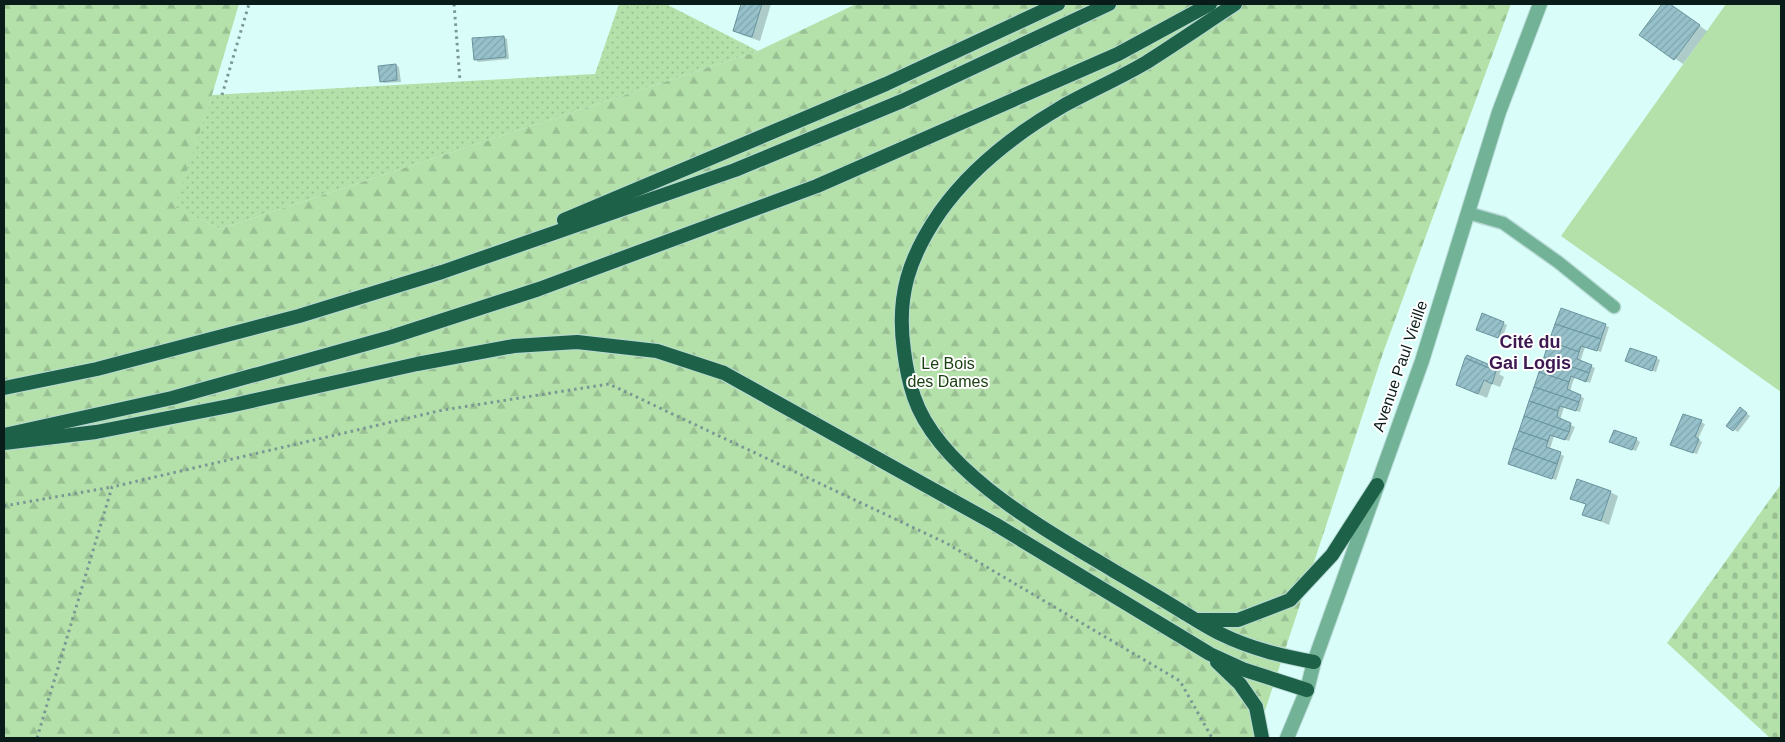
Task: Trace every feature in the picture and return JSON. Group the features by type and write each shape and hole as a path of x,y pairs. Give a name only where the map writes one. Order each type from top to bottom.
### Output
{"highway":[{"path":"442,272 886,84 1058,4"},
{"path":"4,388 98,369 300,316 442,272 744,166 902,101 1109,4"},
{"path":"4,435 172,398 391,337 539,289 817,186 1118,54 1210,4"},
{"path":"1235,4 1146,62 1063,106 1016,135 964,182 925,236 910,265 902,299 901,334 906,370 914,399 929,428 951,455 975,479 1046,530 1222,635 1273,654 1314,662"},
{"path":"4,443 96,432 229,406 417,364 514,346 576,342 657,351 724,374 995,524 1210,654 1245,670 1307,690"},
{"path":"1198,620 1238,620 1290,600 1332,556 1377,485"},
{"path":"1210,654 1240,684 1256,707 1262,738"}],"street":[{"name":"Avenue Paul Vieille","path":"1287,738 1307,690 1314,662 1422,361 1499,112 1540,4"}],"lane":[{"path":"1468,213 1503,223 1558,262 1614,307"}],"path":[{"path":"222,95 249,4"},
{"path":"454,4 460,81"},
{"path":"4,506 112,487 444,410 609,384 955,548 1180,681 1212,738"},
{"path":"37,738 112,487"}],"green space":[{"name":"Le Bois des Dames","path":"4,4 239,4 212,95 175,207 220,229 758,51 856,4 1511,4 1384,350 1256,738 4,738"},
{"path":"619,4 666,4 758,51 220,229 174,207 212,95 595,74"},
{"path":"1726,4 1781,4 1781,392 1561,236"},
{"path":"1781,484 1781,738 1770,738 1667,643"}],"building":[{"path":"741,4 762,4 752,37 733,31"},
{"path":"1662,4 1670,4 1700,25 1674,60 1639,35"},
{"path":"504,36 506,57 474,60 472,38"},
{"path":"396,64 397,80 380,82 378,66"},
{"path":"1561,308 1606,324 1601,339 1555,324"},
{"path":"1482,313 1504,322 1498,338 1476,330"},
{"path":"1555,324 1601,339 1597,351 1581,346 1579,352 1549,341"},
{"path":"1549,341 1579,352 1577,359 1592,365 1589,373 1544,357"},
{"path":"1630,348 1657,357 1652,371 1625,361"},
{"path":"1467,355 1497,368 1496,371 1465,358"},
{"path":"1544,357 1589,373 1586,382 1571,376 1569,382 1539,372"},
{"path":"1465,358 1496,371 1492,384 1484,380 1478,394 1456,385"},
{"path":"1539,372 1569,382 1567,389 1581,395 1579,402 1534,387"},
{"path":"1534,387 1579,402 1576,411 1560,406 1558,411 1529,401"},
{"path":"1529,401 1558,411 1557,417 1571,423 1569,432 1524,416"},
{"path":"1740,407 1747,413 1733,431 1726,426"},
{"path":"1683,414 1702,420 1695,437 1699,439 1693,453 1670,445"},
{"path":"1524,416 1569,432 1565,440 1550,435 1548,441 1519,431"},
{"path":"1614,430 1637,438 1632,450 1609,442"},
{"path":"1519,431 1548,441 1546,447 1561,452 1557,464 1513,448"},
{"path":"1513,448 1557,464 1552,479 1508,464"},
{"path":"1577,479 1611,491 1601,521 1582,515 1586,504 1570,499"}],"district":[{"name":"Cité du Gai Logis","path":"1530,352"}]}
